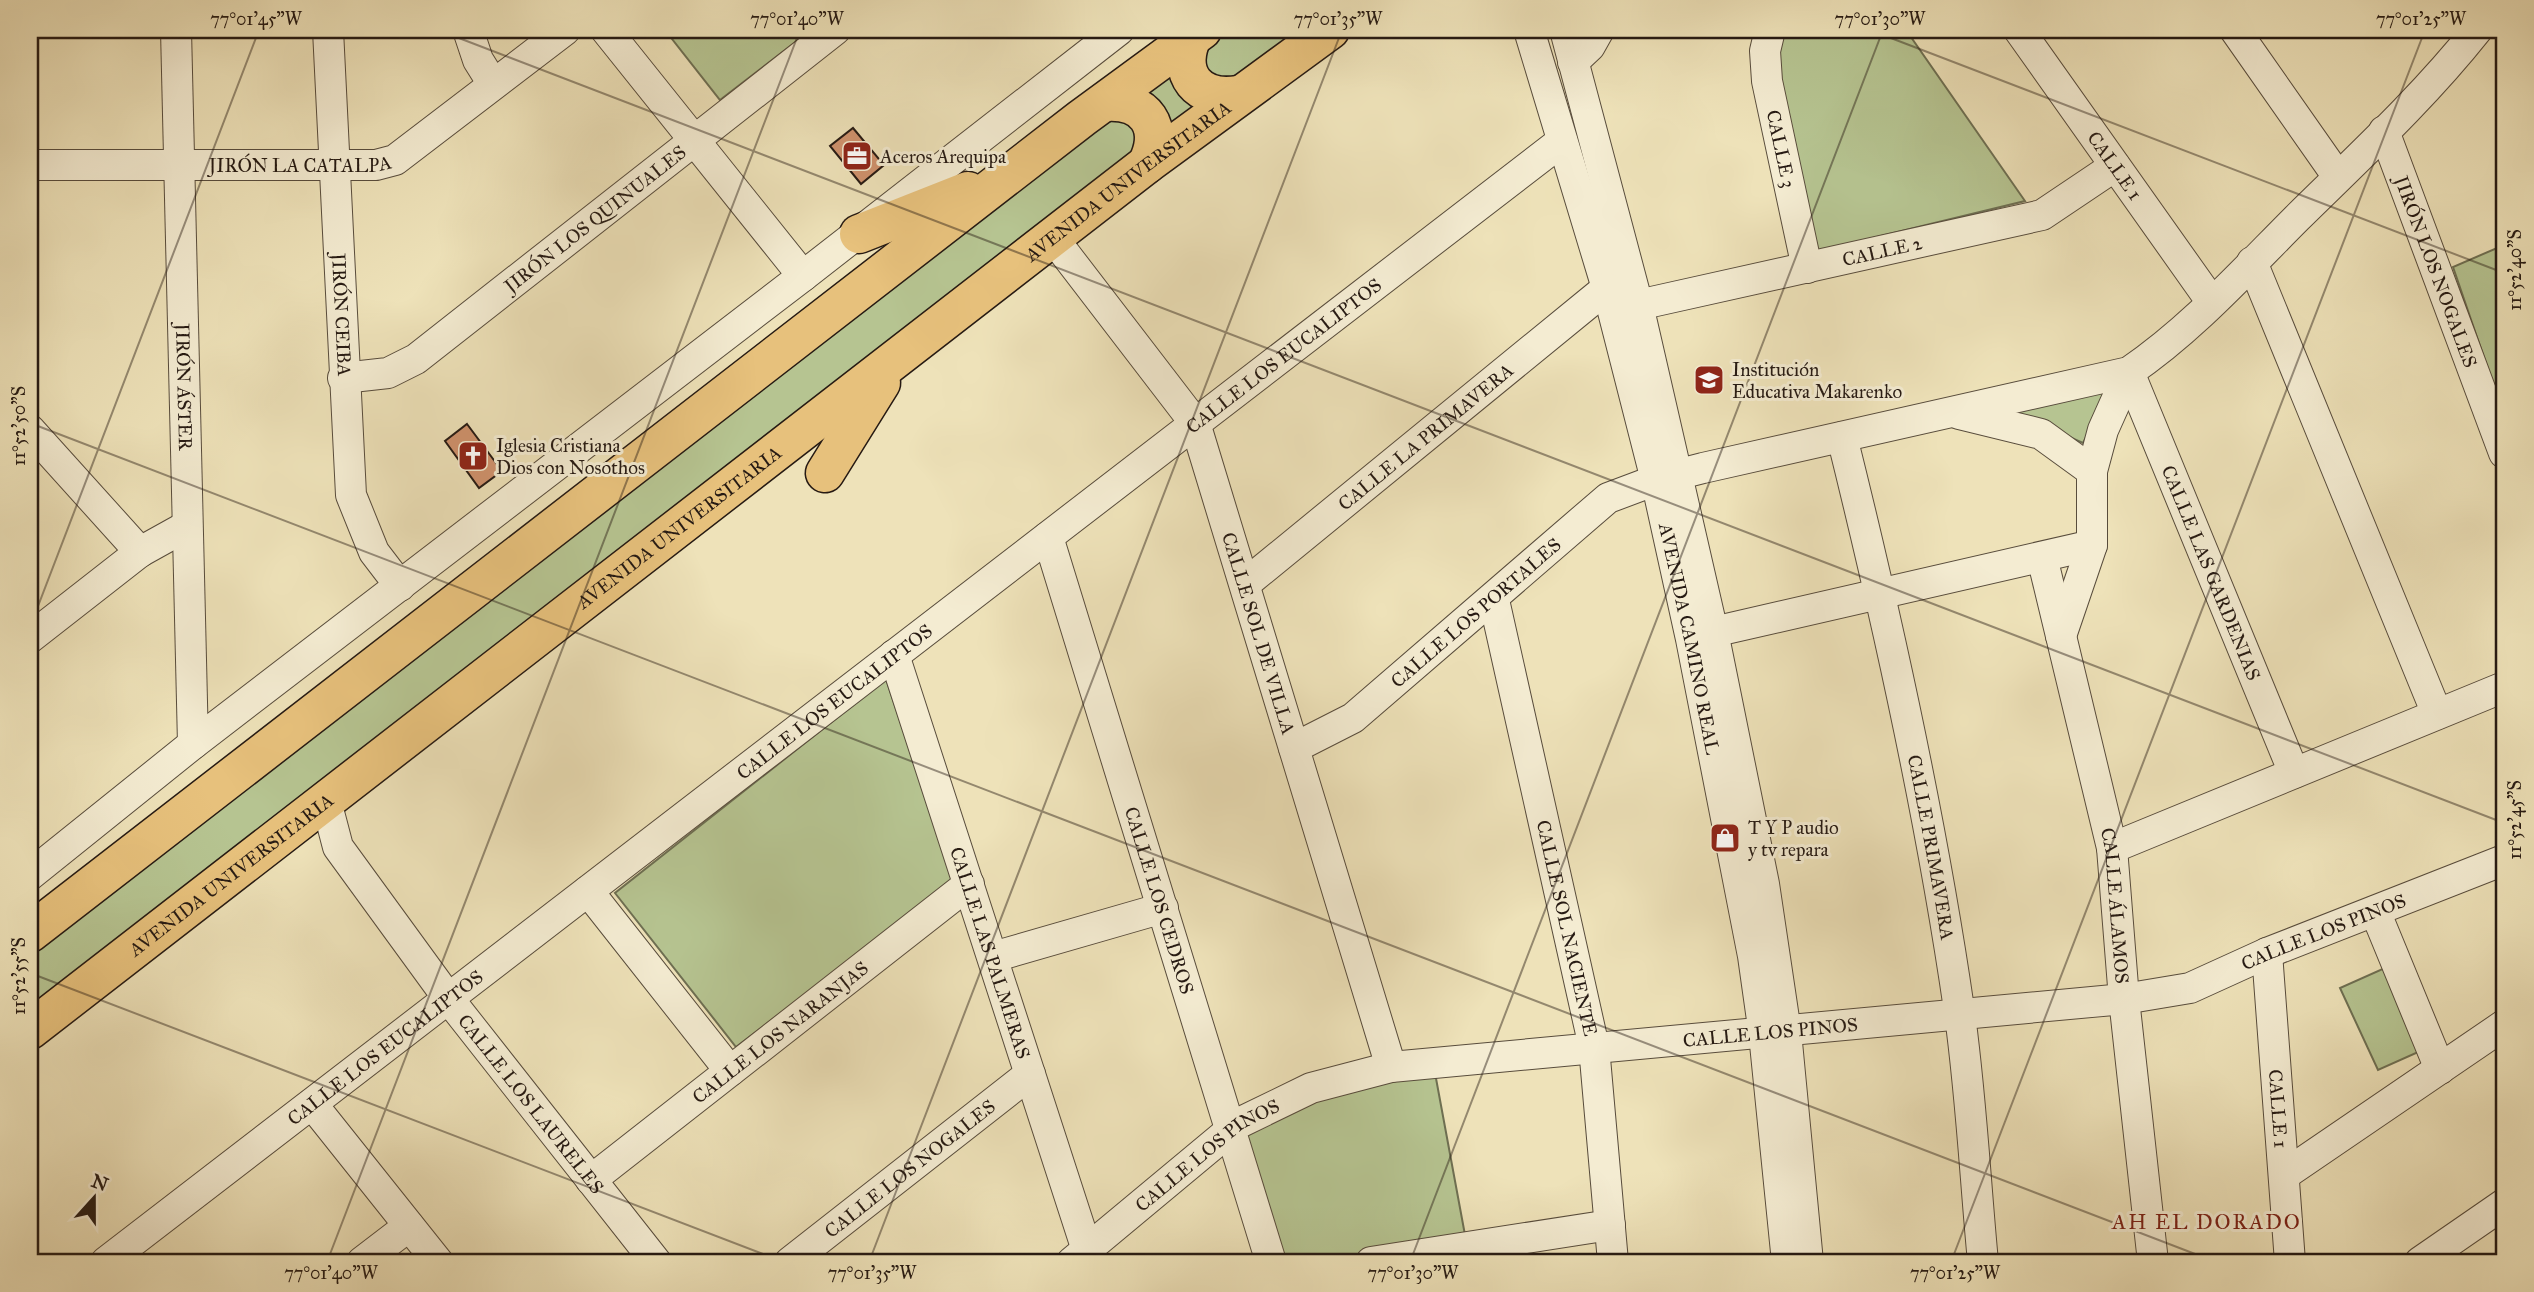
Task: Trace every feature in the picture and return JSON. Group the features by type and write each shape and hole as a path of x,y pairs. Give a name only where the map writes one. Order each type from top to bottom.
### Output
{"main road":[{"name":"AVENIDA UNIVERSITARIA","path":"30,1030 1147,164 1330,30"},
{"path":"1197,33 1186,52 1186,68 1194,83 1206,93 1222,97 1238,95"},
{"path":"30,933 1006,177 1197,33"},
{"path":"1105,102 1122,101 1137,107 1149,118 1155,134 1154,150 1147,164"},
{"path":"859,233 1006,177"},
{"path":"825,473 897,358"}],"street":[{"name":"JIRÓN ÁSTER","path":"176,30 185,527 193,744"},
{"name":"JIRÓN CEIBA","path":"328,30 343,378 351,495 374,552 400,586"},
{"path":"468,30 478,60 493,85"},
{"name":"JIRÓN LA CATALPA","path":"30,165 376,165 395,160 565,30"},
{"path":"606,30 803,276"},
{"name":"JIRÓN LOS QUINUALES","path":"343,378 388,373 416,359 835,30"},
{"path":"30,875 193,744 1119,30"},
{"name":"AVENIDA CAMINO REAL","path":"1529,30 1713,632 1764,884 1787,1262"},
{"name":"AVENIDA CAMINO REAL","path":"1565,30 1638,305 1666,478 1742,891 1775,1033 1808,1262"},
{"path":"1541,69 1573,62 1590,46 1599,30"},
{"name":"CALLE 3","path":"1770,30 1765,51 1767,81 1807,268"},
{"name":"CALLE 1","path":"2019,30 2211,301"},
{"path":"2061,637 2092,545 2092,471 2103,430 2129,372 2154,355 2252,262 2435,81 2477,30"},
{"path":"2242,32 2338,177"},
{"name":"JIRÓN LOS NOGALES","path":"2384,131 2504,453"},
{"name":"CALLE LOS EUCALIPTOS","path":"106,1262 1562,141"},
{"name":"CALLE 2","path":"1638,305 2042,215 2115,166"},
{"name":"CALLE SOL DE VILLA","path":"1053,238 1195,423 1391,1067"},
{"path":"2252,262 2437,715"},
{"name":"CALLE LA PRIMAVERA","path":"1245,584 1607,288"},
{"name":"CALLE LOS PORTALES","path":"1294,748 1353,718 1494,600 1608,498 1666,478 2129,372"},
{"name":"CALLE LAS GARDENIAS","path":"2129,372 2294,773"},
{"path":"1951,413 2041,434 2092,471"},
{"path":"30,430 140,552"},
{"name":"CALLE PRIMAVERA","path":"1842,438 1881,593 1941,887 1960,1013 1983,1262"},
{"path":"30,638 140,552 185,527"},
{"name":"CALLE LOS CEDROS","path":"1048,537 1271,1262"},
{"path":"1713,632 2092,545"},
{"name":"CALLE ÁLAMOS","path":"2042,556 2112,848 2124,999 2153,1262"},
{"name":"CALLE SOL NACIENTE","path":"1494,600 1594,1047 1613,1262"},
{"name":"CALLE LAS PALMERAS","path":"894,655 1030,1074 1080,1256"},
{"path":"2112,848 2504,687"},
{"name":"CALLE LOS LAURELES","path":"326,801 338,847 448,999 656,1262"},
{"name":"CALLE LOS PINOS","path":"1080,1256 1231,1130 1278,1102 1311,1088 1391,1067 2124,999 2190,988 2267,953 2503,864"},
{"name":"CALLE LOS NARANJAS","path":"591,1180 969,884"},
{"path":"588,891 730,1071"},
{"path":"993,957 1163,908"},
{"path":"2375,911 2440,1069"},
{"name":"CALLE 1","path":"2267,953 2290,1262"},
{"path":"2284,1175 2504,1025"},
{"name":"CALLE LOS NOGALES","path":"790,1262 1030,1074"},
{"path":"312,1104 438,1262"},
{"path":"2420,1262 2504,1204"},
{"path":"1371,1262 1610,1225"},
{"path":"362,1262 409,1226"}],"green space":[{"path":"665,30 811,30 720,100"},
{"path":"1221,30 1315,30 30,1018 30,946"},
{"path":"1781,30 1906,30 2025,201 1815,252 1783,108 1778,52"},
{"path":"2504,245 2504,416 2453,267"},
{"path":"2113,386 2083,443 2010,411"},
{"path":"886,679 954,881 736,1047 615,893"},
{"path":"2387,967 2425,1049 2378,1070 2340,988"},
{"path":"1435,1073 1465,1235 1397,1245 1332,1262 1280,1262 1241,1137 1286,1112 1356,1086"}],"building":[{"name":"Aceros Arequipa","path":"853,128 884,165 861,184 830,146"},
{"name":"Iglesia Cristiana Dios con Nosothos","path":"467,424 502,471 479,488 445,441"}],"place":[{"name":"Aceros Arequipa","path":"857,156"},
{"name":"Institución Educativa Makarenko","path":"1709,380"},
{"name":"Iglesia Cristiana Dios con Nosothos","path":"473,456"},
{"name":"T Y P audio y tv repara","path":"1725,838"}],"district":[{"name":"AH EL DORADO","path":"2207,1222"}]}
